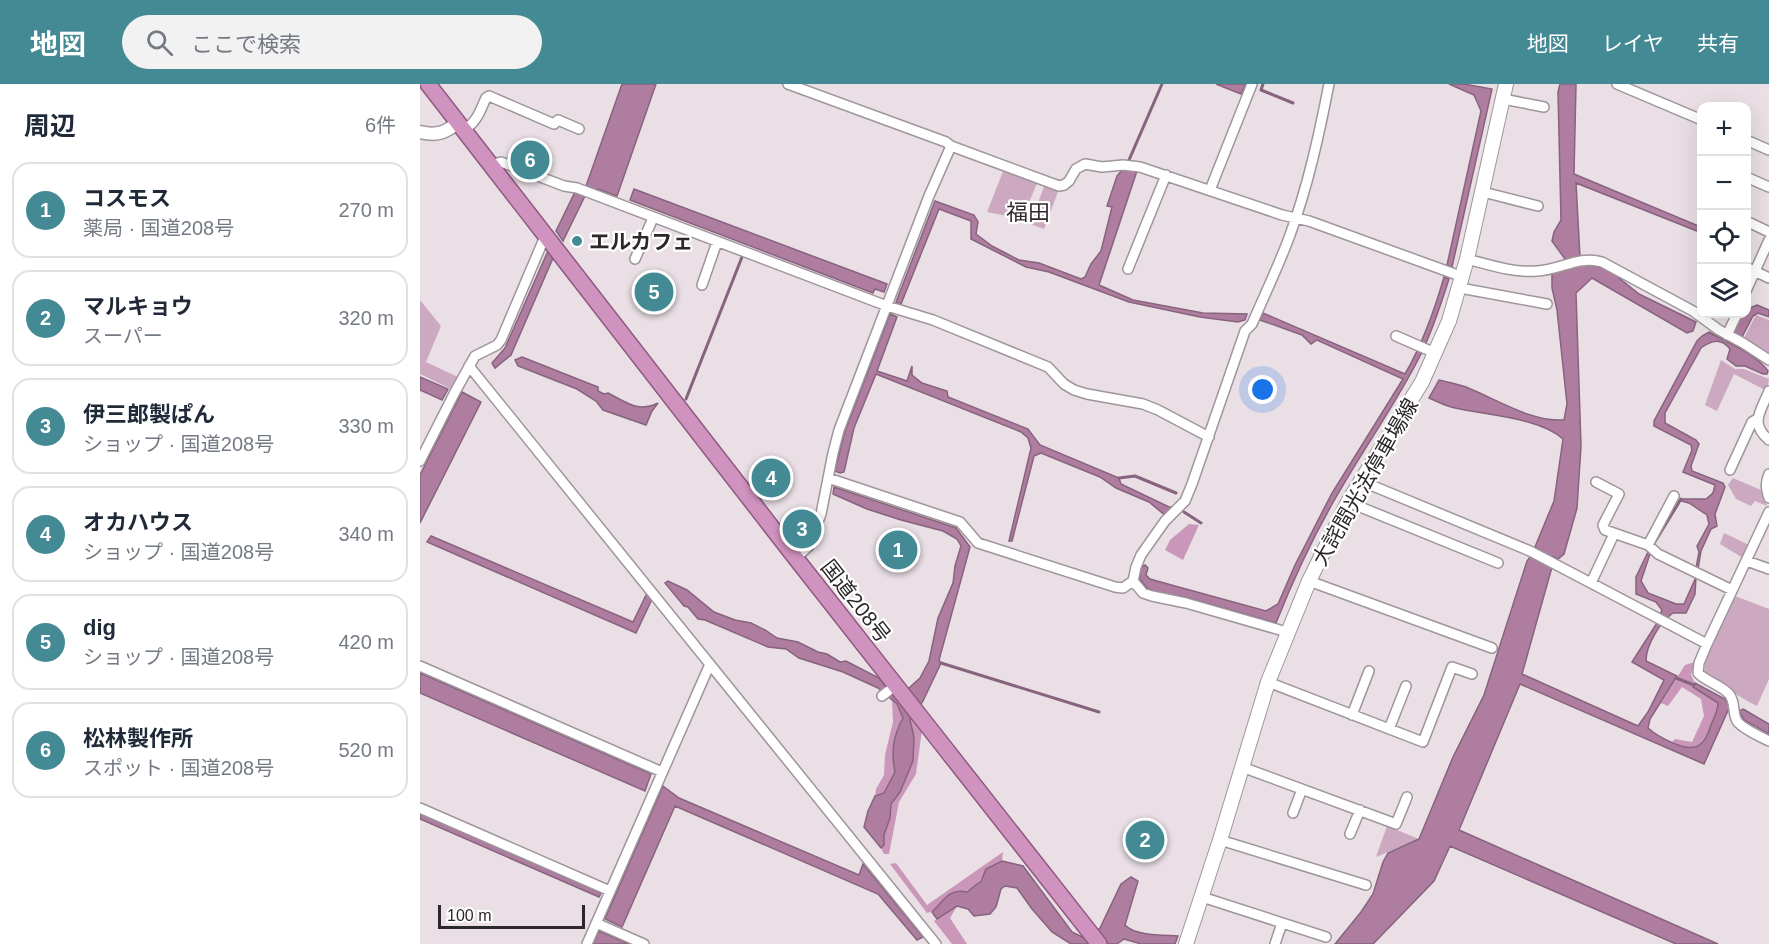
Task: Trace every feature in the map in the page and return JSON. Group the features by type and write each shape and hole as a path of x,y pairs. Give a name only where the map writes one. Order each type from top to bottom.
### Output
{"highway":[{"name":"国道208号","path":"428,84 894,687 1094,939"}],"main road":[{"name":"大詫間光法停車場線","path":"1186,944 1268,682 1308,581 1348,502 1418,388 1427,349 1449,321 1467,259 1506,84"}],"street":[{"path":"788,84 1059,186 1069,181 1076,169 1085,164 1102,167 1123,165 1140,167 1282,215 1296,217 1461,283 1547,304"},
{"path":"1210,190 1252,84"},
{"path":"828,478 960,522 978,543 1115,587 1123,588 1133,581 1136,567 1149,542 1165,521 1185,501 1245,331 1252,324 1296,217 1319,135 1329,84"},
{"path":"1617,84 1697,118"},
{"path":"420,132 442,133 458,122 468,127 477,118 489,96 554,124 558,120 579,129"},
{"path":"1503,99 1544,107"},
{"path":"1751,142 1769,150"},
{"path":"796,558 809,546 821,514 839,430 929,196 951,146"},
{"path":"490,165 501,162 564,186 577,188 887,306 933,320 1048,367 1064,384 1074,390 1143,404 1209,437"},
{"path":"1128,269 1166,175"},
{"path":"1751,179 1769,187"},
{"path":"1483,192 1538,206"},
{"path":"634,259 653,218"},
{"path":"1751,224 1769,232"},
{"path":"420,461 454,392 475,356 497,345 501,340 546,234"},
{"path":"1751,267 1769,240"},
{"path":"702,285 717,242"},
{"path":"1467,259 1526,272 1540,271 1576,261 1592,259 1602,262 1693,311 1769,360"},
{"path":"1751,269 1769,278"},
{"path":"1727,335 1735,318"},
{"path":"1396,336 1427,349"},
{"path":"469,366 936,944"},
{"path":"1769,391 1757,419 1759,430 1769,440"},
{"path":"1730,470 1752,422 1757,419"},
{"path":"1769,474 1766,480 1766,491 1769,498"},
{"path":"1361,481 1508,540 1707,644"},
{"path":"1596,482 1618,494 1603,525 1605,530 1648,545 1658,554 1732,591"},
{"path":"1648,545 1674,496"},
{"path":"1348,502 1498,563"},
{"path":"1769,512 1707,644 1699,663 1698,672 1703,678 1729,694 1736,720 1740,725 1769,741"},
{"path":"1591,583 1614,534"},
{"path":"1759,534 1769,538"},
{"path":"1747,561 1769,569"},
{"path":"1133,581 1143,592 1152,596 1186,603 1287,632"},
{"path":"1308,581 1492,648"},
{"path":"587,944 710,664"},
{"path":"420,666 662,772"},
{"path":"1268,682 1423,742 1452,666 1472,674"},
{"path":"1352,715 1369,671"},
{"path":"1389,729 1406,686"},
{"path":"882,696 894,687"},
{"path":"1242,767 1396,824 1407,797"},
{"path":"1293,813 1302,789"},
{"path":"420,808 610,891"},
{"path":"1350,834 1360,810"},
{"path":"1220,840 1366,885"},
{"path":"1202,897 1326,937"},
{"path":"596,923 644,944"},
{"path":"1275,944 1282,923"}],"shaded area":[{"path":"622,84 656,84 617,196 586,186"},
{"path":"1216,84 1246,84 1241,94"},
{"path":"1449,84 1492,89 1452,267 1447,265 1481,111 1474,95"},
{"path":"1560,84 1576,84 1574,174 1697,225 1697,231 1576,183 1580,257 1575,266 1598,266 1618,275 1639,294 1696,322 1693,331 1687,333 1592,278 1576,293 1581,446 1577,508 1564,554 1558,559 1552,556 1548,564 1552,567 1522,674 1638,726 1648,712 1664,680 1632,662 1657,623 1662,610 1656,602 1636,594 1636,577 1648,552 1650,554 1641,581 1648,593 1676,604 1684,604 1696,577 1695,594 1686,613 1673,613 1668,617 1648,648 1646,661 1677,676 1650,719 1648,728 1680,746 1699,745 1709,731 1717,712 1718,703 1693,687 1695,683 1725,699 1730,706 1704,764 1520,684 1459,830 1718,944 1676,944 1450,846 1434,881 1373,944 1335,944 1373,894 1388,853 1419,839 1453,757 1484,695 1527,561 1531,556 1537,559 1541,551 1535,547 1554,501 1563,439 1553,432 1526,421 1451,407 1429,398 1439,380 1466,387 1526,414 1552,420 1564,420 1567,404 1557,310 1552,288 1552,273 1568,268 1567,259 1552,241 1561,220 1558,92"},
{"path":"1004,169 1038,181 1022,219 987,212"},
{"path":"1122,170 1137,171 1099,285 1133,300 1203,313 1247,314 1245,320 1238,322 1200,317 1129,302 1049,272 1026,267 971,239 971,221 939,209 901,304 896,302 935,201 974,215 978,222 976,234 992,246 1019,260 1039,263 1081,279 1085,277 1101,251 1112,207 1107,206 1117,176"},
{"path":"1045,184 1059,189 1044,229 1030,224"},
{"path":"634,189 887,284 884,292 875,289 873,293 630,200"},
{"path":"575,192 585,196 563,241 556,231"},
{"path":"548,251 553,258 511,355 495,368 492,363 505,348"},
{"path":"1444,277 1449,279 1422,352 1327,514 1303,560 1276,623 1185,597 1158,593 1147,588 1140,579 1140,568 1145,565 1148,568 1146,575 1150,579 1266,611 1278,604 1332,493 1403,379 1317,340 1311,344 1302,335 1260,320 1263,313 1405,374 1428,327"},
{"path":"420,300 441,326 426,362 458,377 451,389 420,374"},
{"path":"1757,305 1769,310 1769,317 1758,313 1753,316 1742,337 1733,333 1740,318 1751,318 1751,307"},
{"path":"890,314 897,317 877,371 907,381 912,366 912,375 922,383 947,391 948,397 1028,429 1040,445 1119,478 1121,484 1169,507 1176,507 1166,516 1149,502 1116,488 1100,477 1041,453 1034,456 1012,541 1009,541 1031,448 1028,438 1021,432 876,374 854,428 844,472 835,471 844,434"},
{"path":"1756,315 1769,320 1769,353 1744,338"},
{"path":"1709,332 1748,353 1768,371 1767,374 1763,374 1745,366 1736,366 1727,359 1730,349 1727,345 1716,341 1709,343 1701,348 1665,413 1665,423 1696,440 1699,444 1691,466 1692,471 1723,483 1725,487 1715,514 1717,526 1711,529 1701,551 1698,569 1696,568 1699,552 1697,546 1709,524 1707,515 1681,499 1706,499 1713,493 1715,485 1683,472 1692,450 1691,445 1654,426 1654,421 1697,341"},
{"path":"522,357 598,387 598,391 608,393 626,403 644,407 658,403 646,425 603,410 596,401 577,389 518,366 515,360"},
{"path":"1721,360 1735,369 1744,369 1769,379 1767,391 1734,374 1717,411 1705,405"},
{"path":"420,377 448,389 442,400 420,390"},
{"path":"462,392 481,402 420,523 420,475"},
{"path":"1733,478 1761,490 1767,506 1755,501 1751,506 1736,499 1728,485"},
{"path":"834,487 956,528 970,547 939,660 941,663 923,701 910,720 914,737 913,761 900,792 891,804 884,845 881,848 864,827 875,796 884,793 895,772 894,744 903,718 897,704 878,688 843,672 799,658 786,649 768,647 698,619 665,583 668,581 687,590 714,612 751,623 777,638 798,642 840,662 846,661 879,678 894,697 899,697 920,678 929,661 938,618 953,583 961,546 957,539 943,531 867,509 833,494"},
{"path":"1189,524 1199,525 1183,560 1165,550 1170,540"},
{"path":"1724,533 1749,545 1743,558 1720,544"},
{"path":"431,536 633,622 647,593 652,599 636,633 427,542"},
{"path":"1735,596 1769,609 1769,679 1757,706 1705,674 1704,660"},
{"path":"1695,662 1691,675 1695,683 1693,687 1718,702 1718,708 1705,737 1695,747 1688,748 1672,742 1675,739 1692,742 1704,716 1701,699 1682,687 1668,706 1661,703 1685,665"},
{"path":"420,673 651,774 645,791 420,693"},
{"path":"892,700 903,718 894,744 895,772 884,793 875,796 876,789 884,775 885,755 893,722"},
{"path":"1743,709 1769,724 1769,734 1744,720 1739,711"},
{"path":"912,716 922,730 916,774 899,802 889,854 884,854 881,848 884,845 891,804 900,792 914,737 910,720"},
{"path":"663,786 679,798 859,875 863,864 923,937 917,940 878,894 675,806 622,927 605,919"},
{"path":"420,813 601,893 599,897 420,819"},
{"path":"1387,826 1419,839 1376,857"},
{"path":"1003,852 1002,861 986,869 975,886 946,896 936,909 927,913 890,864 896,863 927,905"},
{"path":"1002,861 1023,866 1072,932 1086,939 1100,928 1121,884 1131,877 1138,881 1125,925 1142,933 1178,936 1175,944 1141,944 1124,939 1117,944 1071,944 1052,932 1017,888 1005,886 1001,889 996,907 990,914 974,916 968,909 957,906 937,919 932,912 947,896 955,892 967,892 981,881 986,869"},
{"path":"957,906 950,918 967,944 952,944 934,921"},
{"path":"599,931 629,944 593,944"}],"waterway":[{"path":"1129,160 1162,84"},
{"path":"1263,84 1261,90 1293,103"},
{"path":"686,399 742,257"},
{"path":"1119,478 1135,476 1176,493"},
{"path":"1653,545 1681,499"},
{"path":"1184,512 1201,523"},
{"path":"941,663 1099,712"},
{"path":"1676,678 1694,685"}],"place":[{"name":"松林製作所","path":"530,160"},
{"name":"エルカフェ","path":"577,241"},
{"name":"dig","path":"654,292"},
{"name":"オカハウス","path":"771,478"},
{"name":"伊三郎製ぱん","path":"802,529"},
{"name":"コスモス","path":"898,550"},
{"name":"マルキョウ","path":"1145,840"}],"district":[{"name":"福田","path":"1028,212"}]}
